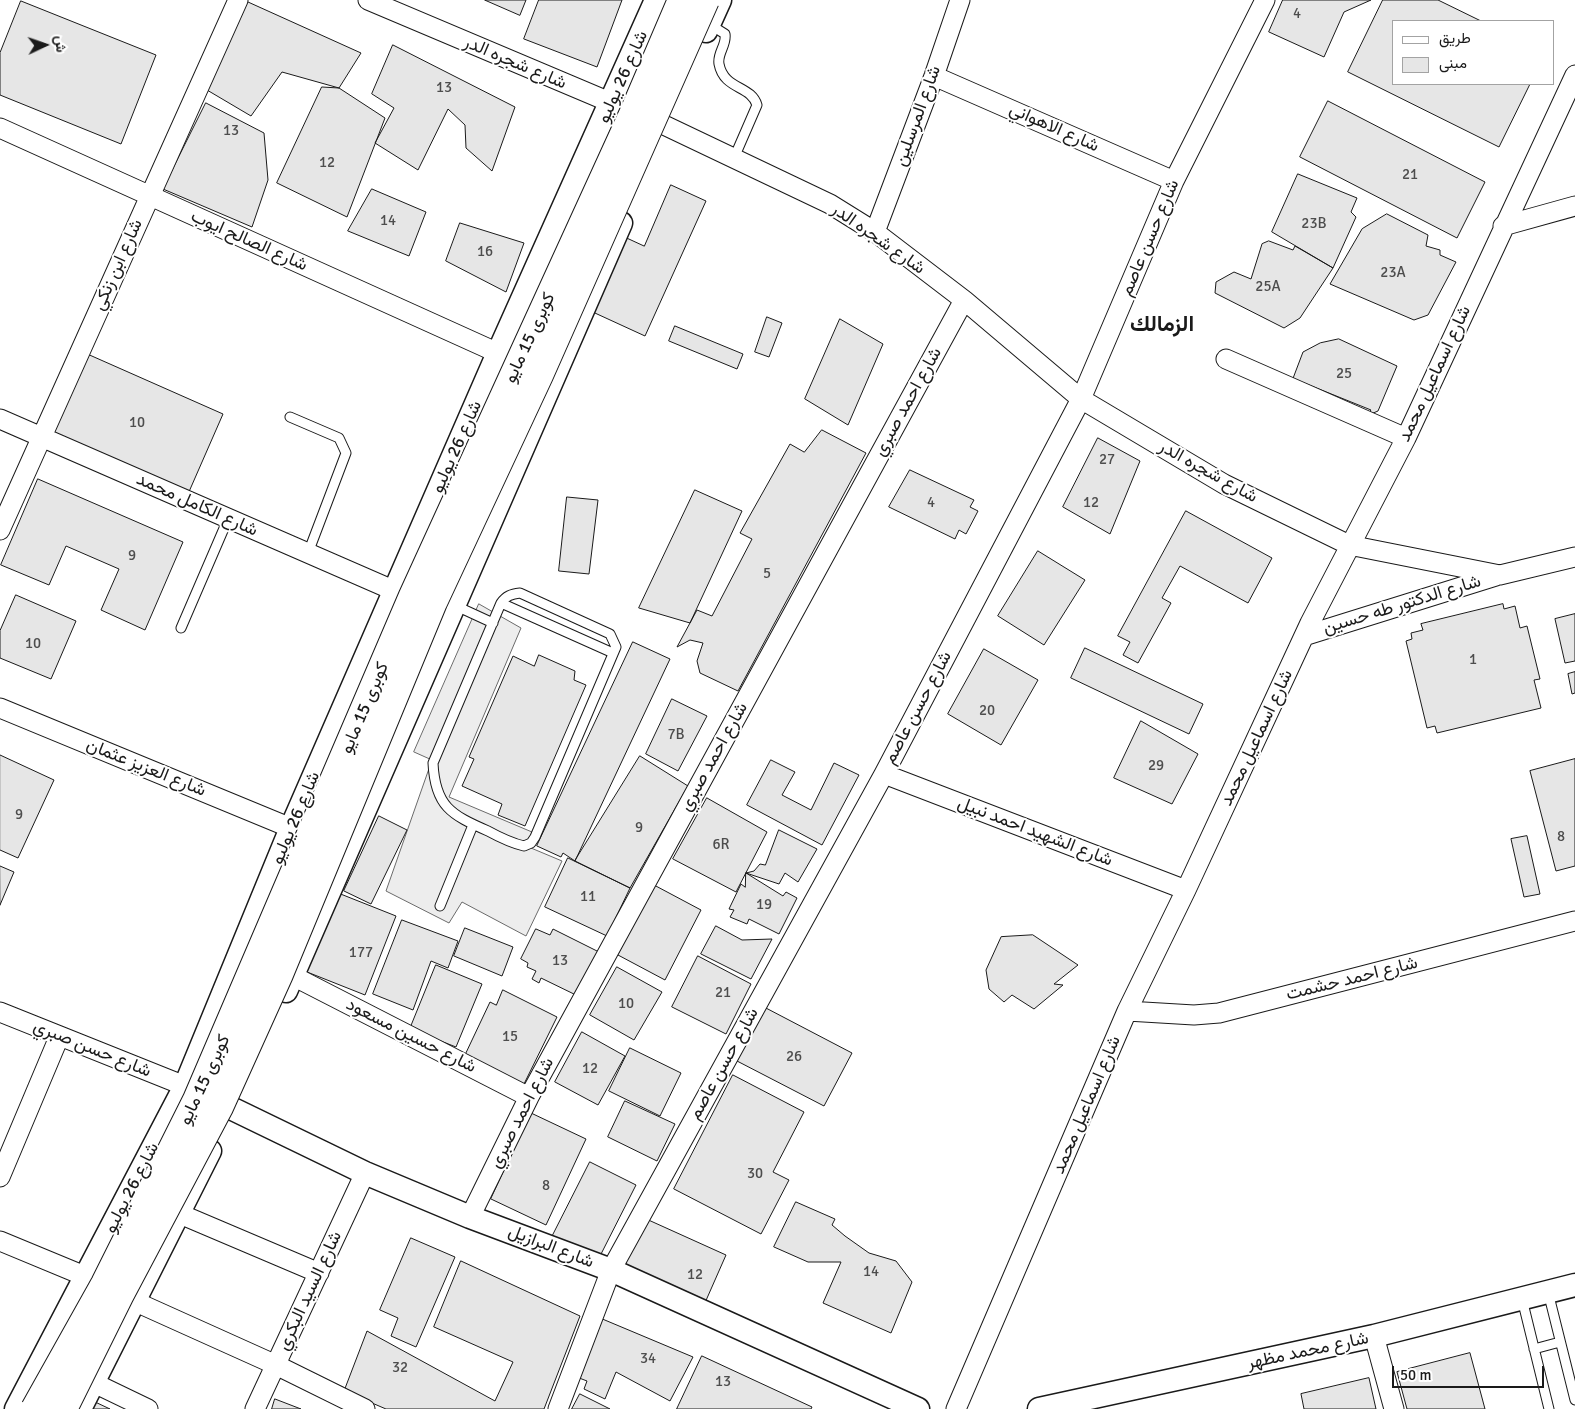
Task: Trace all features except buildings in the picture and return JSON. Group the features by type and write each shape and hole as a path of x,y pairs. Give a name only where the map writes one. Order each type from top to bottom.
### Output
{"highway":[{"name":"كوبرى 15 مايو","path":"35,1409 105,1284 197,1100 412,596 635,110 682,0"},
{"name":"كوبرى 15 مايو","path":"63,1409 119,1296 219,1107 279,974 434,602 707,12"}],"street":[{"name":"شارع ابن زنكي","path":"0,530 40,437 238,0"},
{"name":"شارع شجره الدر","path":"368,0 664,125 830,204 875,232 964,300 1081,399 1224,484 1349,545"},
{"name":"شارع 26 يوليو","path":"16,1409 87,1277 185,1086 292,828 498,352 612,104 656,0"},
{"path":"80,1409 180,1214 293,976 664,125 707,12 720,0"},
{"name":"شارع المرسلين","path":"875,232 934,76 960,0"},
{"name":"شارع حسن عاصم","path":"558,1409 611,1270 884,774 1081,399 1174,181 1265,0"},
{"name":"شارع اسماعيل محمد","path":"956,1409 1127,1011 1186,890 1307,629 1406,438 1503,226 1575,75"},
{"name":"شارع الاهواني","path":"934,76 1174,181"},
{"name":"شارع الصالح ايوب","path":"0,128 498,352"},
{"path":"1503,226 1575,206"},
{"name":"شارع احمد صبري","path":"470,1217 529,1097 964,300"},
{"path":"1226,359 1406,438"},
{"name":"شارع الكامل محمد","path":"0,420 395,591"},
{"name":"شارع الدكتور طه حسين","path":"1349,545 1500,574"},
{"name":"شارع الدكتور طه حسين","path":"1307,629 1500,574 1575,557"},
{"name":"شارع العزيز عثمان","path":"0,708 292,828"},
{"name":"شارع الشهيد احمد نبيل","path":"884,774 1186,890"},
{"name":"شارع احمد حشمت","path":"1127,1011 1194,1015 1219,1013 1575,921"},
{"name":"شارع حسين مسعود","path":"293,976 529,1097"},
{"name":"شارع حسن صبري","path":"0,1012 185,1086"},
{"path":"0,1178 59,1037"},
{"name":"شارع البرازيل","path":"185,1086 365,1173 470,1217 611,1270 918,1409"},
{"name":"شارع السيد البكري","path":"255,1409 365,1173"},
{"path":"180,1214 319,1273"},
{"path":"0,1241 87,1277"},
{"name":"شارع محمد مظهر","path":"1039,1409 1109,1402 1575,1285"},
{"path":"136,1302 276,1365 365,1409"},
{"path":"1374,1336 1394,1409"},
{"path":"94,1383 148,1409"}],"lane":[{"path":"707,12 725,34 726,39 719,59 726,79 734,86 751,94 757,105 734,158"},
{"path":"290,416 339,438 346,453 308,553"},
{"path":"181,628 228,518"},
{"path":"512,594 520,594 610,634 616,647 531,843 524,846 455,816 442,801 434,783 433,763 493,623 501,603 506,597 512,594"},
{"path":"501,603 613,654"},
{"path":"454,605 493,623"},
{"path":"440,906 473,825"},
{"path":"1548,1292 1575,1400"},
{"path":"1522,1299 1549,1409"},
{"path":"1534,1349 1560,1342"}],"shaded area":[{"path":"479,604 521,628 449,797 532,832 531,848 562,861 526,936 462,902 449,923 386,891 432,760 414,752"}],"district":[{"name":"الزمالك","path":"1162,325"}]}
